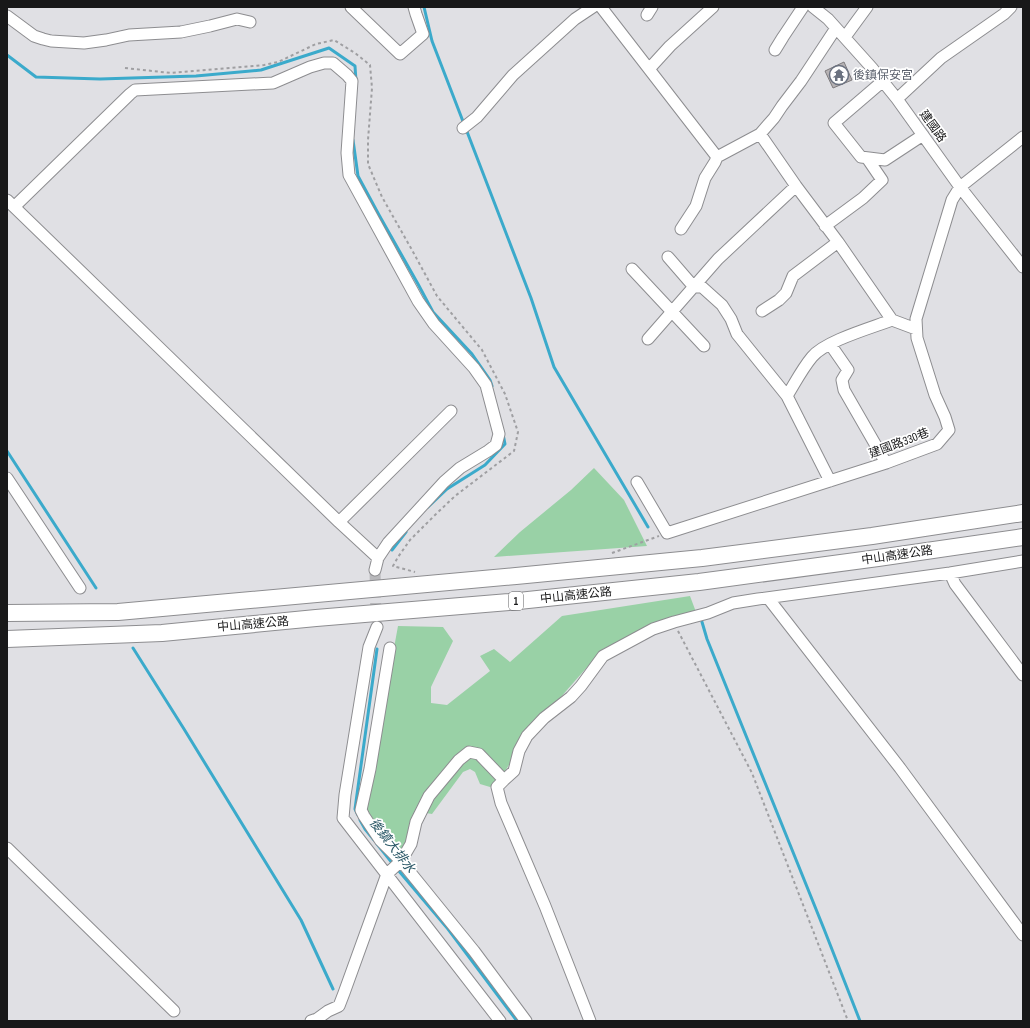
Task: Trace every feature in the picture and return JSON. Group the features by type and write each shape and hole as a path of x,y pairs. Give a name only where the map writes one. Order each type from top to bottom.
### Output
{"highway":[{"name":"中山高速公路","path":"7,613 118,612 702,558 872,536 1023,513"},
{"name":"中山高速公路","path":"7,639 162,633 509,602 699,582 1023,537"}],"street":[{"path":"351,7 400,54 423,34 414,7"},
{"path":"466,125 477,117 513,75 575,19 593,7"},
{"path":"601,7 717,157"},
{"path":"649,68 670,46 713,7"},
{"path":"775,50 803,7"},
{"name":"建國路","path":"813,7 828,19 883,81 960,187 1023,268"},
{"path":"845,37 867,7"},
{"path":"897,99 941,58 1004,14 1011,7"},
{"path":"7,16 34,36 51,41 84,43 129,35 181,32 237,19 250,22"},
{"path":"681,229 696,206 705,178 717,157 760,134 774,118 801,81 836,28"},
{"path":"375,570 378,558 388,543 444,482 460,468 496,445 499,434 486,385 474,368 434,324 418,302 389,246 349,175 346,153 352,81 333,63 324,63 310,67 273,83 135,90 11,204 378,558"},
{"path":"883,81 834,123 861,157 867,158 885,160 923,135"},
{"path":"760,134 892,320 916,329"},
{"path":"960,187 1023,137"},
{"path":"825,226 862,198 882,180 867,158"},
{"path":"648,339 718,260 796,186"},
{"name":"建國路330巷","path":"667,533 886,463 937,444 949,430 945,417 935,396 917,338 916,319 952,200 960,187"},
{"path":"762,312 786,293 793,276 838,242"},
{"path":"668,256 694,287"},
{"path":"632,269 704,346"},
{"path":"694,287 702,287 722,304 731,319 737,334 788,396 830,481"},
{"path":"788,396 803,369 813,356 827,345 892,320"},
{"path":"830,344 848,370 842,380 844,390 886,463"},
{"path":"339,522 451,411"},
{"path":"7,478 80,588"},
{"path":"637,482 667,533"},
{"path":"590,1021 545,906 501,803 497,787 514,771 519,751 527,736 544,718 571,697 603,656 653,629 708,613 733,603 950,573 1023,561"},
{"path":"950,573 955,584 1023,675"},
{"path":"768,598 900,768 1023,935"},
{"path":"377,627 369,647 345,795 343,818 379,866 394,867 474,950 526,1021"},
{"path":"390,648 362,810 394,867 500,1021"},
{"path":"311,1021 338,1006 394,867 411,844 416,822 430,796 459,760 469,752 479,754 504,780"},
{"path":"7,848 174,1011"}],"path":[{"path":"125,68 171,73 264,65 278,62 316,44 334,40 355,53 370,65 372,88 368,140 368,164 382,197 437,296 482,350 505,394 518,432 514,451 455,496 435,515 410,540 393,566 421,573"},
{"path":"606,555 667,533"},
{"path":"674,622 752,772 848,1021"}],"green space":[{"path":"594,468 624,500 647,546 494,557 520,532 571,490"},
{"path":"690,596 696,612 664,621 603,649 560,698 529,726 519,739 512,760 498,782 490,787 480,784 475,772 470,769 463,772 432,814 426,813 401,855 368,814 366,801 398,626 443,627 453,641 431,687 431,703 447,705 490,671 480,656 494,649 510,662 562,616"}],"building":[{"name":"後鎮保安宮","path":"844,62 852,80 833,88 825,71"}],"waterway":[{"path":"424,7 432,41 464,124"},
{"path":"7,55 36,77 100,79 196,76 261,70 329,48 355,66 356,81"},
{"path":"466,129 531,298 554,367 648,527"},
{"path":"353,140 358,176 433,312 472,354 490,380 492,386"},
{"path":"428,507 447,489 485,465 505,444 503,434"},
{"path":"7,451 96,588"},
{"path":"392,550 406,532"},
{"path":"702,622 707,639 860,1021"},
{"path":"133,648 301,920 333,989"},
{"name":"後鎮大排水","path":"358,815 355,809 377,649"},
{"name":"後鎮大排水","path":"360,820 374,840"},
{"name":"後鎮大排水","path":"377,844 448,929 517,1021"}],"tunnel":[{"path":"375,570 376,620"}],"place":[{"name":"後鎮保安宮","path":"839,75"}]}
